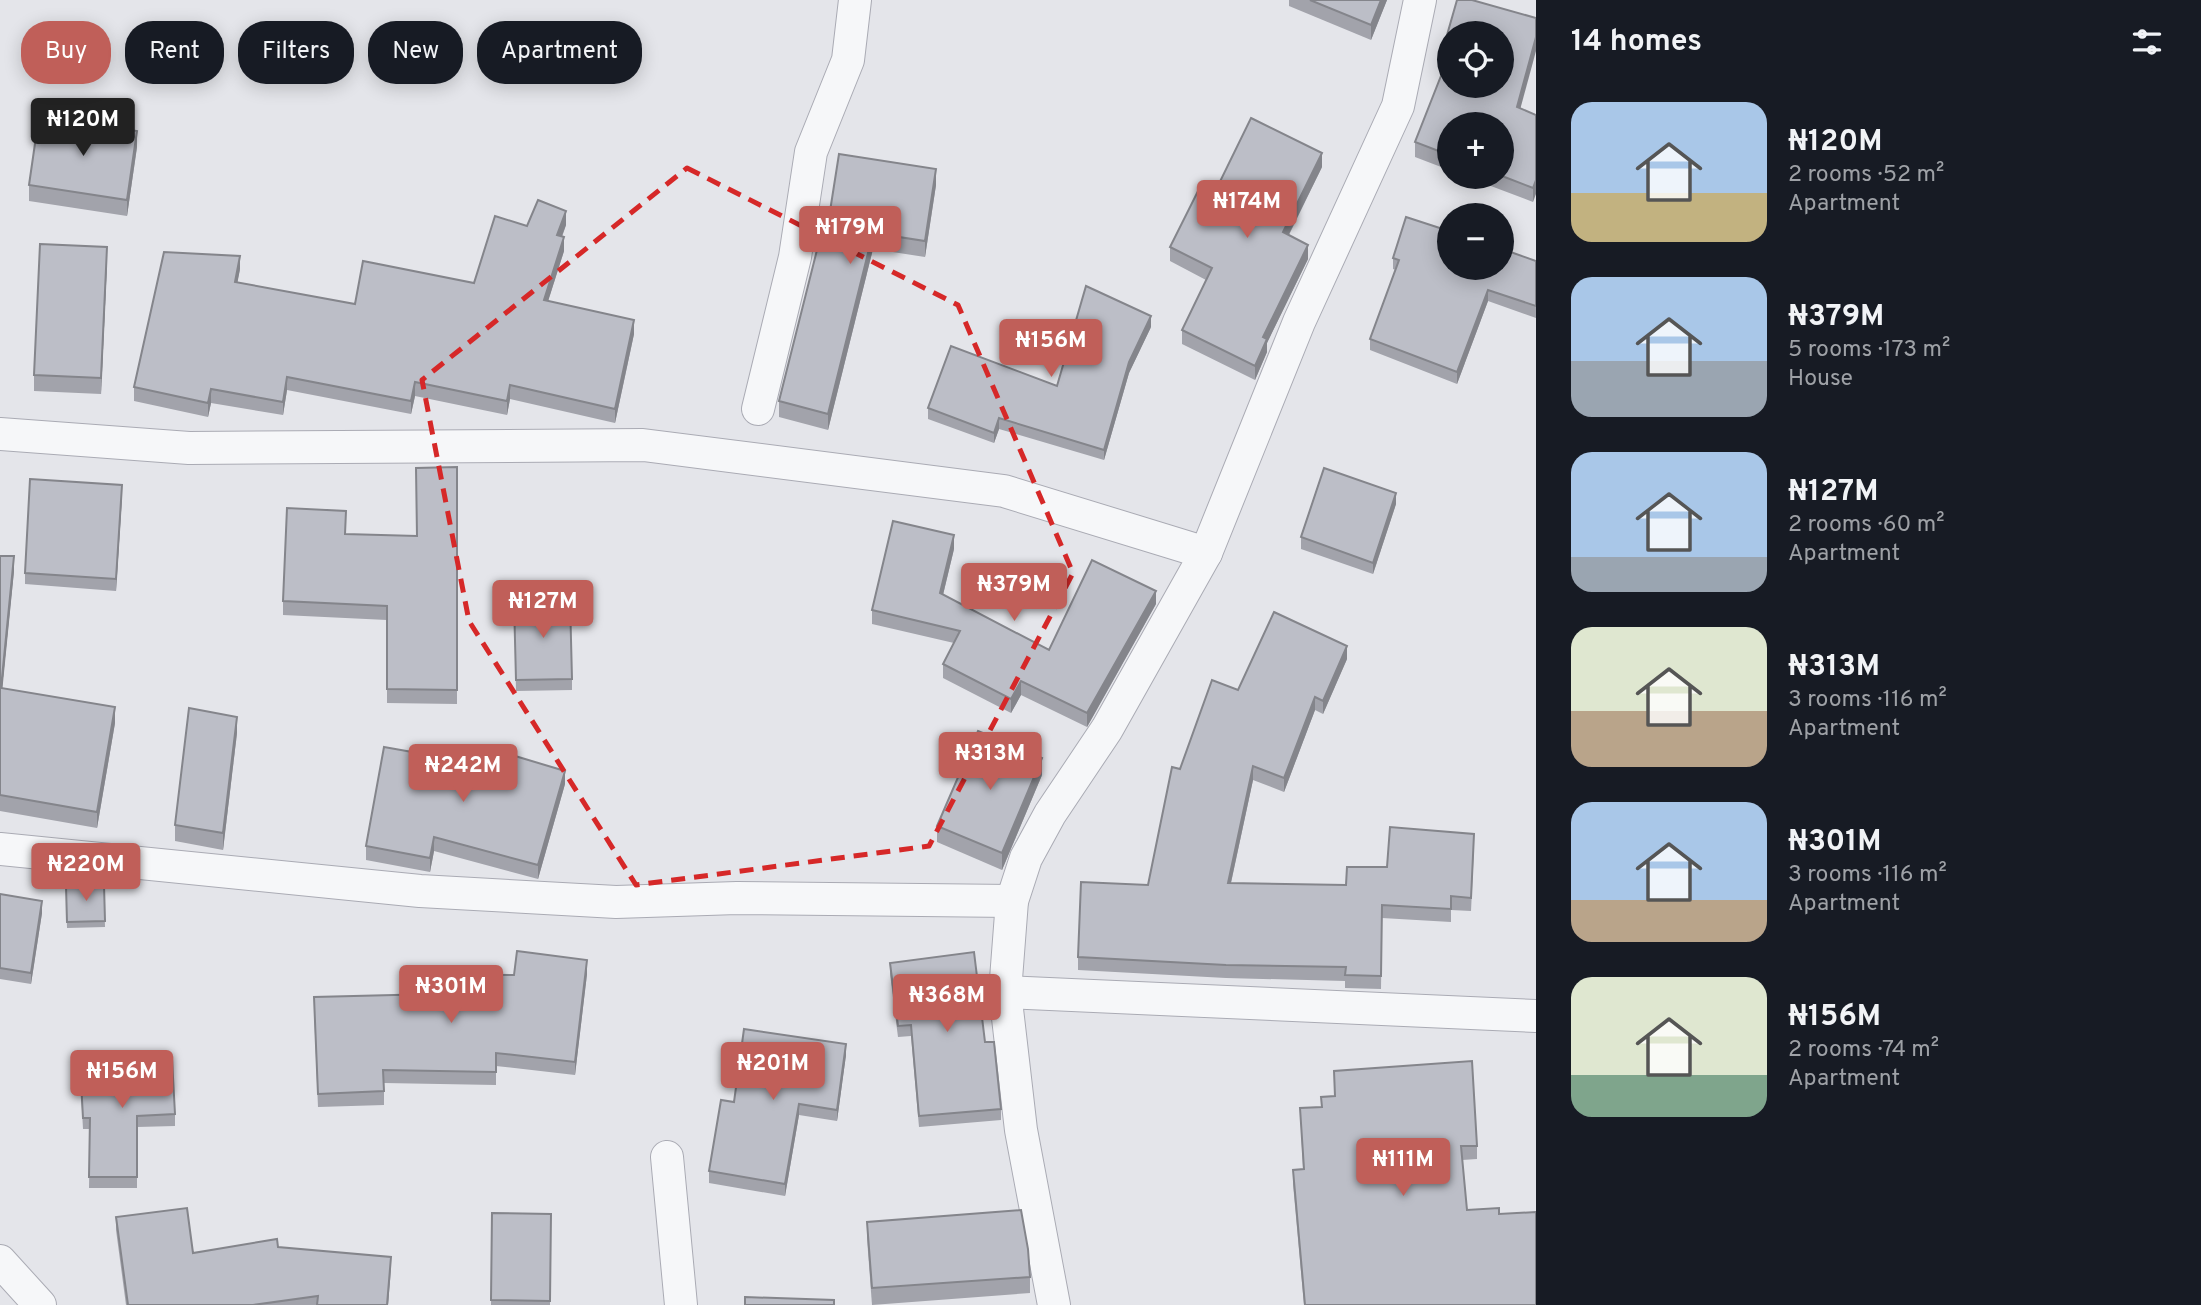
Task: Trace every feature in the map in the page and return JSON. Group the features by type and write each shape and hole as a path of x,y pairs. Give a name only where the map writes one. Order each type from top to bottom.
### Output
{"street":[{"path":"758,409 795,257 811,152 848,60 855,0"},
{"path":"1055,1305 1021,1130 1005,992 1012,901 1026,858 1044,825 1107,729 1206,553 1299,322 1398,106 1420,0"},
{"path":"0,434 189,448 643,445 1004,491 1206,553"},
{"path":"0,849 421,891 616,902 737,898 1012,901"},
{"path":"1005,992 1536,1016"},
{"path":"667,1157 681,1305"},
{"path":"1,1264 40,1305"}],"highlighted area":[{"path":"687,168 958,305 1073,573 929,846 636,885 469,621 422,380"}],"building":[{"path":"1310,0 1381,0 1371,25"},
{"path":"1457,0 1472,0 1536,18 1536,37 1517,107 1536,115 1536,180 1533,188 1514,181 1514,112 1437,112 1437,150 1415,142 1437,86 1437,98 1514,98 1514,21 1451,21"},
{"path":"39,116 137,131 127,200 29,185"},
{"path":"1251,118 1322,153 1283,232 1308,245 1263,337 1267,339 1255,366 1182,330 1212,268 1170,247 1199,189 1213,196"},
{"path":"839,154 936,169 925,241 873,233 828,414 779,401 819,242 825,243"},
{"path":"538,200 566,211 557,235 564,237 544,300 634,320 615,409 510,385 507,401 415,382 411,401 287,377 283,402 211,389 208,403 134,387 164,252 240,256 235,282 355,304 363,261 474,283 495,216 527,226"},
{"path":"1406,217 1437,227 1437,280 1514,280 1514,253 1536,261 1536,306 1488,290 1457,372 1370,339 1399,260 1393,258"},
{"path":"40,244 107,247 101,378 34,375"},
{"path":"1086,286 1151,316 1129,362 1104,450 999,418 994,433 928,408 951,346 1057,386"},
{"path":"457,467 457,690 387,689 387,606 283,601 287,508 346,511 345,534 417,536 416,468"},
{"path":"1324,468 1396,493 1373,563 1301,537"},
{"path":"30,479 122,485 116,579 25,573"},
{"path":"893,521 954,535 940,593 1049,650 1092,560 1156,591 1087,713 1021,681 1011,699 943,664 960,631 872,610"},
{"path":"0,556 14,556 1,688 115,707 97,812 0,795"},
{"path":"570,600 572,679 516,680 514,601"},
{"path":"1274,612 1347,646 1323,701 1315,697 1284,778 1253,766 1228,883 1346,885 1347,867 1387,867 1390,827 1474,834 1471,898 1451,896 1451,909 1382,905 1381,976 1345,975 1346,967 1226,965 1078,957 1081,882 1148,885 1172,767 1180,769 1212,680 1238,690"},
{"path":"189,708 237,717 223,833 175,825"},
{"path":"978,731 1042,758 1002,853 937,826"},
{"path":"384,747 491,766 495,750 565,771 538,865 434,837 430,858 366,846"},
{"path":"104,885 105,921 67,922 66,886"},
{"path":"0,894 42,901 31,973 0,968"},
{"path":"517,951 587,960 575,1062 496,1053 496,1072 383,1070 384,1091 318,1094 314,997 434,994 434,974 514,975"},
{"path":"974,952 985,1042 994,1042 1001,1109 919,1116 911,1025 898,1026 890,963"},
{"path":"744,1029 846,1044 837,1110 799,1104 785,1184 709,1171 721,1100 734,1102"},
{"path":"172,1059 175,1114 137,1116 137,1177 89,1177 90,1118 83,1118 80,1063"},
{"path":"1472,1061 1477,1146 1461,1146 1467,1210 1499,1208 1499,1214 1536,1212 1536,1305 1305,1305 1293,1170 1304,1169 1300,1108 1322,1107 1321,1097 1335,1096 1334,1071"},
{"path":"187,1208 193,1253 277,1239 278,1247 391,1257 387,1305 317,1305 318,1296 253,1305 128,1305 116,1217"},
{"path":"1021,1210 1030,1277 872,1288 867,1222"},
{"path":"492,1213 551,1214 550,1301 491,1300"},
{"path":"745,1297 834,1300 834,1305 745,1305"}]}
